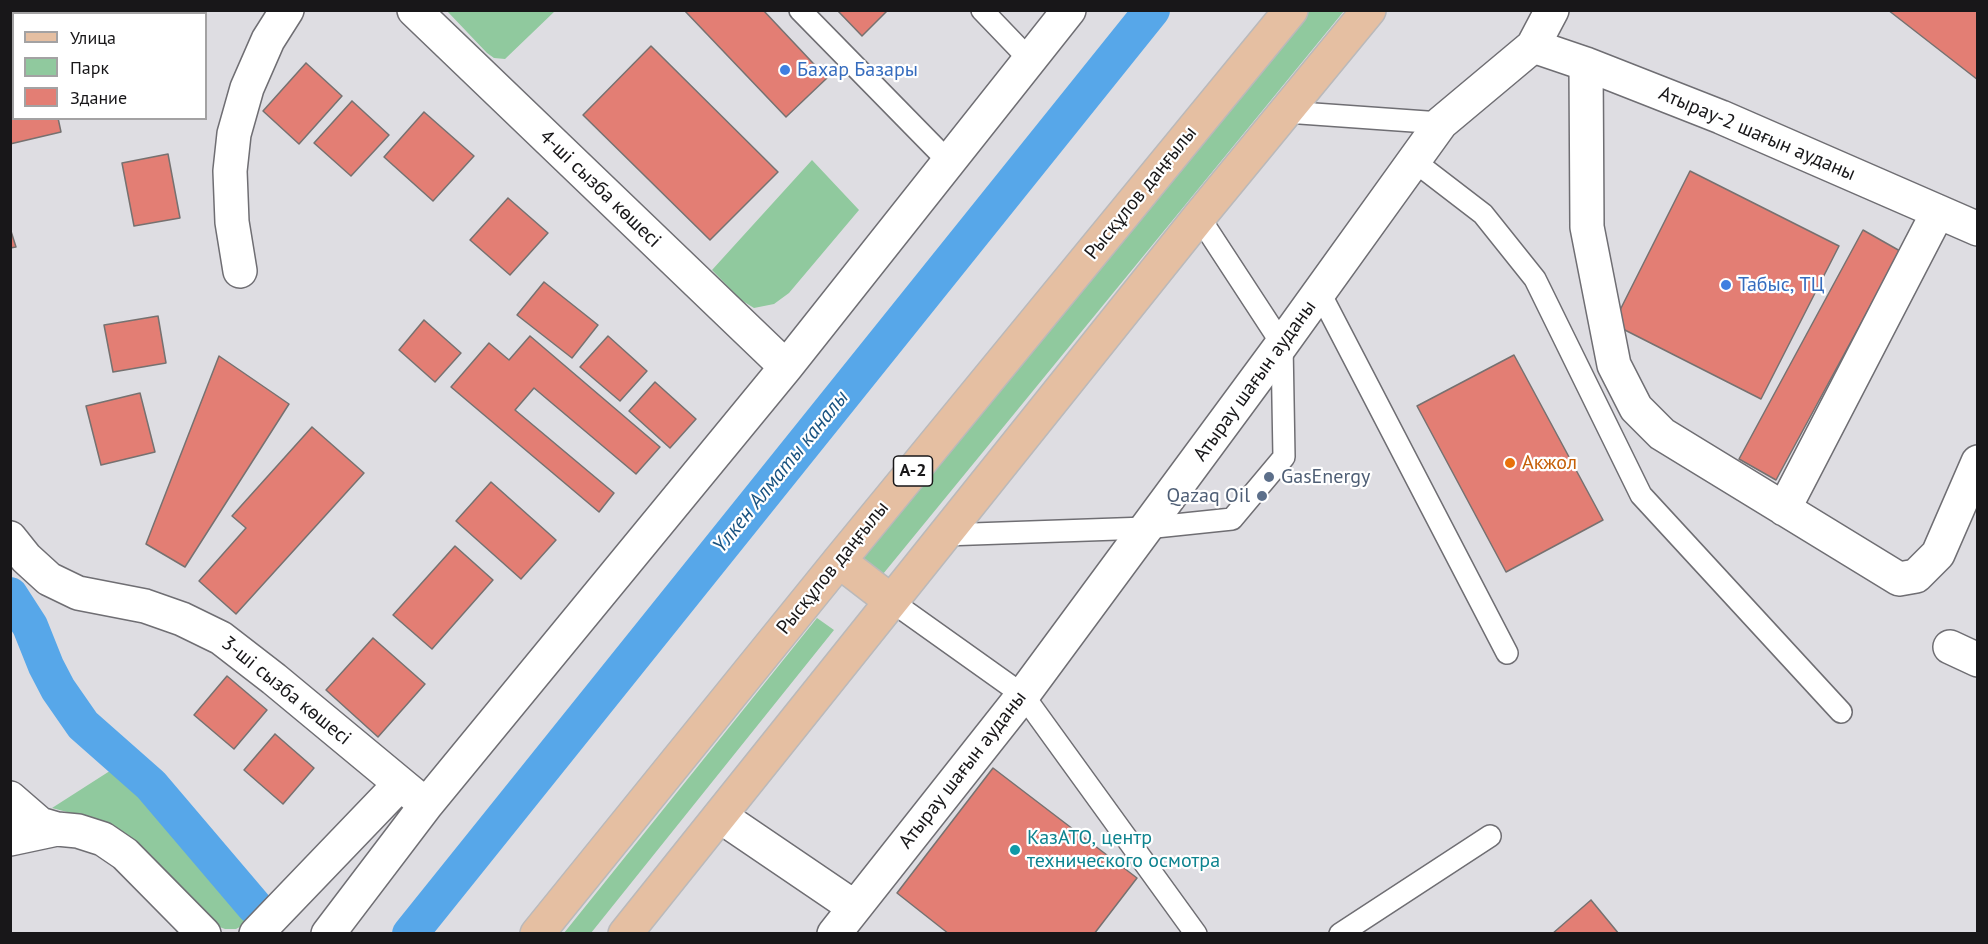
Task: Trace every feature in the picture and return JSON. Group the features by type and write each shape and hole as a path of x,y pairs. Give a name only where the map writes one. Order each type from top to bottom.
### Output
{"main road":[{"name":"Рысқұлов даңғылы","path":"537,933 1291,10"},
{"path":"625,933 1199,217 1369,10"},
{"path":"839,561 891,601"}],"street":[{"path":"240,271 231,202 230,171 234,134 247,88 268,40 287,10"},
{"name":"4-ші сызба көшесі","path":"414,10 786,368"},
{"path":"328,933 426,805 786,368 1069,10"},
{"name":"Атырау шағын ауданы","path":"834,933 1023,695 1320,293 1441,123 1533,46 1552,10"},
{"name":"Атырау-2 шағын ауданы","path":"1533,46 1586,64 1721,117 1977,229"},
{"path":"1586,64 1587,227 1614,365 1636,408 1662,434 1899,579 1916,576 1938,554 1977,462"},
{"path":"1784,509 1938,212"},
{"name":"3-ші сызба көшесі","path":"10,538 26,558 49,579 78,593 145,606 182,619 221,638 426,805"},
{"path":"256,933 400,784"},
{"path":"10,798 39,824 78,831 103,840 125,854 204,933"},
{"path":"720,816 854,907"},
{"path":"10,839 57,829"}],"lane":[{"path":"800,10 948,161"},
{"path":"982,10 1030,60"},
{"path":"1286,112 1441,123"},
{"path":"1414,161 1483,214 1535,279 1641,495 1841,712"},
{"path":"944,535 1146,528 1232,519 1284,457 1282,344 1199,217"},
{"path":"1320,293 1507,653"},
{"path":"891,601 1023,695 1196,933"},
{"path":"1340,933 1490,836"}],"green space":[{"path":"447,11 555,11 505,59 494,58 487,53"},
{"path":"1305,11 1344,11 883,574 860,556"},
{"path":"812,160 859,210 789,293 774,304 754,308 741,300 712,270"},
{"path":"817,618 834,630 591,933 564,933"},
{"path":"116,767 163,815 247,923 236,929 217,926 208,919 151,855 122,832 101,821 52,808"}],"building":[{"path":"684,10 763,10 827,78 786,117"},
{"path":"837,10 888,10 862,36"},
{"path":"1888,10 1978,10 1978,80"},
{"path":"651,46 778,172 710,240 583,115"},
{"path":"306,63 342,96 299,144 263,111"},
{"path":"10,78 12,78 12,120 58,120 61,132 10,144"},
{"path":"352,101 389,135 351,176 314,143"},
{"path":"424,112 474,156 433,201 384,157"},
{"path":"168,154 180,218 134,226 122,163"},
{"name":"Табыс, ТЦ","path":"1690,171 1839,246 1761,399 1613,324"},
{"path":"508,198 548,233 510,275 470,240"},
{"path":"10,228 16,247 10,248"},
{"path":"1863,230 1900,251 1776,480 1739,459"},
{"path":"544,282 598,325 572,358 517,315"},
{"path":"158,316 166,363 113,372 104,325"},
{"path":"424,320 461,353 435,382 399,350"},
{"path":"530,336 660,447 636,474 534,388 515,410 614,493 599,512 451,387 489,343 509,360"},
{"path":"608,336 647,371 620,401 580,367"},
{"name":"Акжол","path":"1514,355 1603,520 1506,572 1417,406"},
{"path":"219,356 289,404 185,567 146,544"},
{"path":"655,382 696,419 670,448 629,411"},
{"path":"140,393 155,452 101,465 86,406"},
{"path":"312,427 364,473 236,614 199,581 246,528 232,516"},
{"path":"491,482 556,540 521,579 456,521"},
{"path":"455,546 493,580 432,649 393,615"},
{"path":"373,638 425,684 378,737 326,690"},
{"path":"227,676 267,710 234,749 194,715"},
{"path":"275,734 314,768 283,804 244,770"},
{"name":"КазАТО, центр технического осмотра","path":"993,768 1137,878 1094,934 949,934 897,893"},
{"path":"1591,900 1619,934 1552,934"}],"waterway":[{"name":"Үлкен Алматы каналы","path":"410,934 1152,10"},
{"path":"10,595 30,626 58,689 83,725 151,785 254,906"}],"place":[{"name":"Бахар Базары","path":"785,70"},
{"name":"Табыс, ТЦ","path":"1726,285"},
{"name":"Акжол","path":"1510,463"},
{"name":"GasEnergy","path":"1269,477"},
{"name":"Qazaq Oil","path":"1262,496"},
{"name":"КазАТО, центр технического осмотра","path":"1015,850"}]}
